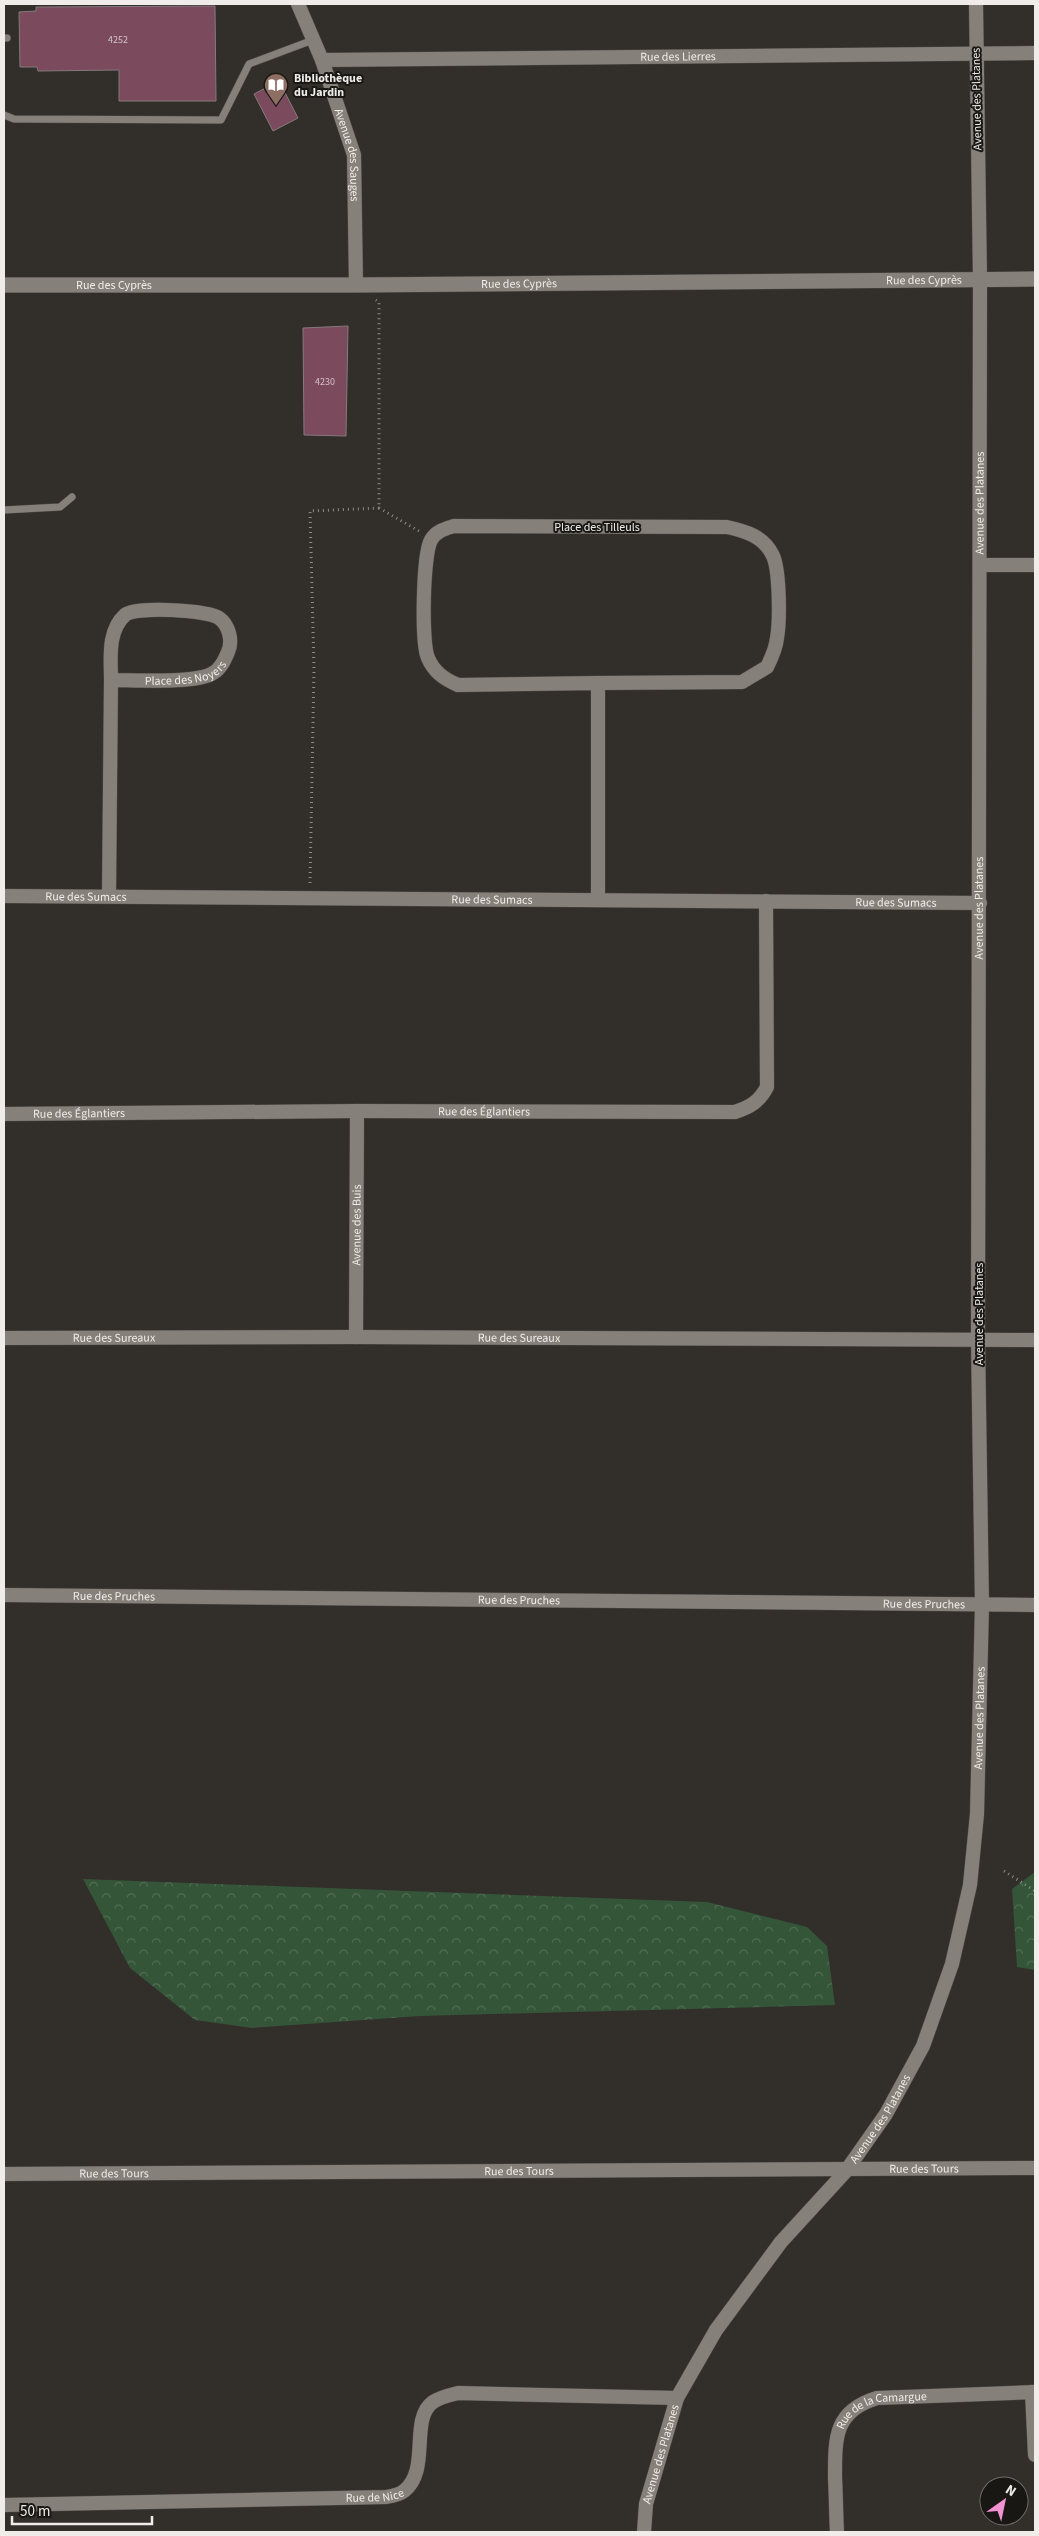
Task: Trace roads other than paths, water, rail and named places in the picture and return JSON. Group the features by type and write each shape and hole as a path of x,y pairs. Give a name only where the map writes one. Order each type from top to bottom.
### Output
{"street":[{"name":"Avenue des Sauges","path":"298,4 322,60 354,155 356,285"},
{"name":"Avenue des Platanes","path":"644,2532 646,2504 677,2398 722,2322 781,2242 846,2171 886,2114 923,2046 954,1955 970,1885 977,1814 982,1605 978,1339 980,279 976,4"},
{"name":"Rue des Lierres","path":"322,60 1035,53"},
{"name":"Rue des Cyprès","path":"4,286 1035,279"},
{"name":"Place des Tilleuls","path":"454,526 727,527 746,532 761,540 772,554 778,569 778,636 767,667 742,682 598,683 458,685 445,679 434,669 424,648 425,556 432,539 440,530 454,526"},
{"path":"980,565 1035,565"},
{"name":"Place des Noyers","path":"109,896 110,648 118,624 126,613 141,610 203,612 219,618 229,630 230,648 224,663 214,673 198,678 111,680"},
{"path":"598,683 598,899"},
{"name":"Rue des Sumacs","path":"4,896 980,903"},
{"name":"Rue des Églantiers","path":"4,1114 357,1111 735,1112 750,1107 762,1098 767,1087 766,902"},
{"name":"Avenue des Buis","path":"356,1337 357,1111"},
{"name":"Rue des Sureaux","path":"4,1338 356,1337 1035,1340"},
{"name":"Rue des Pruches","path":"4,1595 1035,1605"},
{"name":"Rue des Tours","path":"4,2174 846,2171 1035,2168"},
{"name":"Rue de la Camargue","path":"837,2532 835,2444 840,2426 848,2413 860,2403 877,2398 1034,2392 1035,2454"},
{"name":"Rue de Nice","path":"4,2505 386,2498 402,2492 410,2484 419,2461 424,2414 432,2403 444,2397 458,2393 677,2398"}],"lane":[{"path":"4,115 14,119 221,120 249,64 313,40"},
{"path":"4,510 60,507 72,497"}],"place":[{"name":"Bibliothèque du Jardin","path":"276,106"}]}
